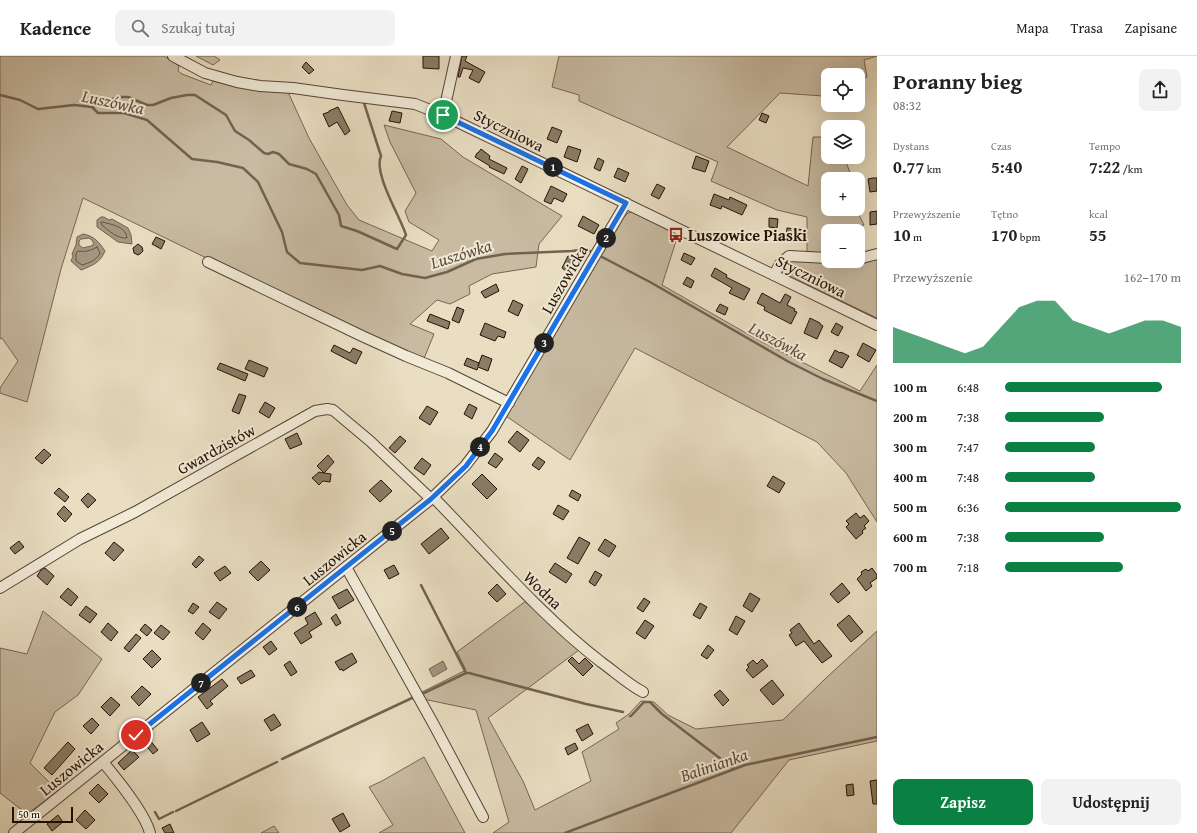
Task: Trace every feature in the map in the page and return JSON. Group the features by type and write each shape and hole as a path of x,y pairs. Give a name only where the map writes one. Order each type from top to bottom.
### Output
{"street":[{"name":"Styczniowa","path":"173,56 205,73 237,82 415,104 443,115 877,325"},
{"path":"443,115 456,56"},
{"name":"Luszowicka","path":"14,833 432,498 466,466 492,431 626,203"},
{"path":"865,257 877,254"},
{"path":"774,276 780,264 789,256 821,258"},
{"path":"208,262 362,336 448,373 508,403"},
{"name":"Gwardzistów","path":"0,588 80,539 135,512 309,414 322,409 333,410 339,414 432,498"},
{"name":"Wodna","path":"432,498 479,545 508,577 558,625 580,645 626,681 643,692"},
{"path":"346,567 434,725 483,817"},
{"path":"103,762 139,810 150,833"}],"shaded area":[{"path":"0,56 164,56 179,66 178,71 182,74 211,85 213,81 240,87 288,92 309,138 347,205 359,220 432,251 439,240 409,222 405,211 416,193 390,142 384,125 441,139 463,157 562,216 539,244 536,267 492,274 469,286 470,294 450,304 437,300 410,324 434,334 423,361 83,198 61,269 27,402 0,393 0,388 18,361 2,338 0,339"},
{"path":"196,56 214,56 220,60 213,65"},
{"path":"559,56 877,56 864,60 867,77 865,78 865,68 821,68 821,96 780,93 727,147 808,186 813,137 821,137 821,164 847,164 850,172 821,172 821,216 860,216 864,224 821,224 821,268 865,268 865,263 877,259 877,318 781,272 783,264 790,261 807,261 807,217 777,210 711,181 718,162 579,101 579,95 552,87"},
{"path":"632,212 670,231 671,235 677,238 662,285 760,341 860,391 877,365 877,522 846,473 817,442 635,348 570,460 506,416 623,218 628,213"},
{"path":"526,601 556,631 579,650 488,718 523,781 535,810 591,781 582,752 619,729 616,723 629,714 641,701 654,702 668,715 696,729 783,720 877,631 877,741 789,760 731,833 493,833 509,822 476,710 423,699 420,693 466,670 457,652"},
{"path":"43,611 102,659 78,695 55,712 30,763 58,791 27,814 0,793 0,648 27,654"},
{"path":"424,757 465,833 379,833 393,825 369,787"},
{"path":"274,826 279,833 261,833"}],"water":[{"path":"101,217 109,220 112,219 128,228 131,235 132,244 118,242 97,227 97,220"},
{"path":"83,234 90,236 98,242 105,251 93,265 81,270 71,261 77,237","holes":["89,238 94,244 91,246 83,248 79,245 79,241 81,239"]},
{"path":"443,661 447,669 433,677 429,669"}],"building":[{"path":"423,56 439,56 439,69 423,68"},
{"path":"462,56 467,56 465,61 485,72 479,83 469,78 473,70 463,68 460,77 458,77"},
{"path":"306,62 314,70 309,74 302,67"},
{"path":"338,107 350,131 345,135 337,122 329,127 323,114"},
{"path":"392,111 402,113 400,123 389,121"},
{"path":"762,113 769,116 766,123 759,120"},
{"path":"552,127 562,131 557,143 547,139"},
{"path":"568,146 581,150 577,162 564,157"},
{"path":"481,149 490,156 489,159 507,168 504,174 489,167 490,166 475,157"},
{"path":"696,156 709,161 705,172 692,168"},
{"path":"598,158 604,161 600,171 594,168"},
{"path":"522,166 528,169 521,183 515,179"},
{"path":"618,168 629,173 625,182 614,177"},
{"path":"877,178 877,191 870,192 868,179"},
{"path":"657,184 665,188 659,199 651,195"},
{"path":"551,186 567,194 563,202 554,198 551,204 544,201"},
{"path":"714,194 729,200 730,197 747,205 742,215 722,206 721,209 710,205"},
{"path":"877,211 877,224 870,225 870,212"},
{"path":"583,216 599,225 594,234 578,226"},
{"path":"769,218 778,219 777,228 769,227"},
{"path":"787,228 805,230 804,240 786,238"},
{"path":"156,237 165,241 161,249 152,244"},
{"path":"138,244 142,247 143,251 138,255 134,253 133,248"},
{"path":"684,253 695,258 691,265 681,260"},
{"path":"568,256 576,260 569,273 562,268"},
{"path":"715,268 727,275 726,277 750,289 744,300 729,293 732,288 711,276"},
{"path":"687,277 694,281 691,288 683,284"},
{"path":"496,284 499,291 485,298 481,292"},
{"path":"762,293 780,303 785,294 791,297 787,305 795,309 794,311 797,312 791,324 764,310 765,307 757,303"},
{"path":"513,300 523,305 518,316 508,311"},
{"path":"720,304 728,308 725,315 716,311"},
{"path":"457,307 464,310 459,323 452,320"},
{"path":"430,314 450,322 448,329 427,321"},
{"path":"810,318 823,326 817,339 804,333"},
{"path":"485,323 506,332 504,338 498,336 495,341 480,335"},
{"path":"836,323 843,327 838,336 831,332"},
{"path":"863,343 876,350 869,362 857,355"},
{"path":"789,344 798,349 795,355 786,350"},
{"path":"334,345 350,353 353,348 362,352 356,364 331,351"},
{"path":"835,350 849,356 842,368 829,361"},
{"path":"482,355 492,359 488,371 478,367 477,370 464,365 467,358 479,363 478,366"},
{"path":"249,360 268,368 264,377 245,369"},
{"path":"220,363 248,374 245,381 217,369"},
{"path":"239,394 246,396 239,414 232,411"},
{"path":"265,402 275,408 269,418 259,412"},
{"path":"469,404 477,408 472,419 464,414"},
{"path":"427,406 438,412 430,425 419,418"},
{"path":"517,431 529,440 520,452 508,442"},
{"path":"297,433 302,444 290,449 285,439"},
{"path":"400,436 406,441 395,453 389,448"},
{"path":"44,449 51,455 42,464 35,458"},
{"path":"495,453 503,459 496,468 488,463"},
{"path":"328,455 334,462 324,473 317,466"},
{"path":"538,457 545,462 539,470 532,465"},
{"path":"422,458 431,465 424,475 414,468"},
{"path":"319,472 331,474 330,482 323,481 319,485 312,478"},
{"path":"482,474 497,489 487,499 472,484"},
{"path":"773,476 785,483 779,493 767,486"},
{"path":"381,480 392,491 380,502 369,491"},
{"path":"59,488 69,497 65,502 54,493"},
{"path":"572,490 581,495 578,501 569,496"},
{"path":"88,493 96,500 88,508 81,500"},
{"path":"558,505 569,511 563,520 553,514"},
{"path":"64,506 72,514 65,522 57,514"},
{"path":"856,513 860,518 864,515 869,521 864,526 866,528 862,531 863,533 856,539 846,527 849,524 846,521"},
{"path":"441,528 449,538 429,554 421,544"},
{"path":"579,537 590,543 578,564 567,558"},
{"path":"605,539 616,546 609,557 598,550"},
{"path":"19,541 24,547 15,554 10,548"},
{"path":"114,542 124,550 114,561 105,553"},
{"path":"199,556 204,560 196,568 192,564"},
{"path":"261,561 270,570 258,581 249,572"},
{"path":"555,563 572,574 566,583 549,572"},
{"path":"394,565 399,574 389,579 384,570"},
{"path":"225,566 231,573 220,581 214,573"},
{"path":"45,568 54,576 47,585 37,576 41,570"},
{"path":"872,568 877,575 877,578 870,583 872,586 866,591 857,579 862,574 861,572 866,569 868,571"},
{"path":"595,571 602,575 595,586 589,582"},
{"path":"842,583 850,593 838,603 830,594"},
{"path":"497,584 506,594 497,602 488,593"},
{"path":"68,588 78,597 71,606 60,597"},
{"path":"347,589 354,600 339,609 332,597"},
{"path":"750,593 760,599 752,612 743,606"},
{"path":"644,598 650,602 643,612 637,608"},
{"path":"217,602 227,609 219,619 209,612"},
{"path":"193,603 199,607 193,614 188,611"},
{"path":"700,603 707,607 700,619 693,615"},
{"path":"86,606 97,614 90,623 79,615"},
{"path":"315,612 322,624 309,632 312,637 301,644 294,633 308,624 305,618"},
{"path":"336,614 341,623 336,626 331,618"},
{"path":"849,615 863,632 851,642 837,625"},
{"path":"736,616 745,621 737,635 729,630"},
{"path":"645,620 654,626 645,639 636,633"},
{"path":"108,623 118,632 111,641 101,632"},
{"path":"203,623 211,630 203,640 195,633"},
{"path":"799,623 814,644 819,640 832,656 822,663 804,641 796,646 789,635 792,633 790,630"},
{"path":"145,624 152,630 147,636 140,630"},
{"path":"161,625 170,632 163,640 154,633"},
{"path":"136,634 141,638 129,652 124,648"},
{"path":"271,641 277,649 269,655 263,647"},
{"path":"708,645 714,650 707,659 701,655"},
{"path":"152,650 161,659 152,668 143,659"},
{"path":"352,653 357,662 343,671 342,669 340,670 335,662"},
{"path":"572,657 579,664 585,658 593,666 583,676 568,661"},
{"path":"762,659 768,666 753,678 746,670 749,667 747,665 753,660 757,664"},
{"path":"290,661 297,672 291,676 284,665"},
{"path":"251,670 255,676 241,684 237,678"},
{"path":"222,679 228,686 210,701 213,704 207,709 198,697"},
{"path":"772,680 784,695 773,705 760,690"},
{"path":"142,686 151,694 139,706 131,697"},
{"path":"720,690 729,700 723,706 714,695"},
{"path":"111,697 120,705 110,716 101,707"},
{"path":"274,714 281,725 271,731 264,720"},
{"path":"92,718 99,725 91,734 83,726"},
{"path":"202,722 210,734 197,742 190,730"},
{"path":"588,724 593,734 582,741 576,730"},
{"path":"148,738 158,750 153,754 143,742"},
{"path":"68,742 75,749 52,775 44,768"},
{"path":"575,743 578,749 568,755 565,748"},
{"path":"132,750 139,757 124,770 118,763"},
{"path":"877,780 877,804 873,804 870,781"},
{"path":"98,784 108,794 99,803 89,793"},
{"path":"853,784 854,795 847,796 846,785"},
{"path":"85,810 95,820 86,829 76,820"},
{"path":"343,813 350,826 340,832 332,819"},
{"path":"58,815 63,822 52,831 47,824"},
{"path":"170,824 174,833 165,833 162,828"}],"waterway":[{"name":"Luszówka","path":"0,95 20,100 38,109 74,105 92,107 98,113 124,113 147,120 192,159 217,162 243,168 258,182 282,232 287,252 300,263 362,270 380,266 402,274 425,278 447,272 476,259 505,254 587,249 593,253"},
{"path":"92,107 118,97 128,97 147,105 153,105 171,98 195,95 226,115 235,131 249,140 264,153 268,154 273,152 279,154 289,164 307,169 316,174 339,215 341,226 357,231 397,249 406,235 384,183 381,173 381,156 364,103"},
{"name":"Luszówka","path":"598,255 650,282 789,362 823,379 877,401"},
{"path":"421,585 466,673"},
{"path":"424,693 466,673 469,673 586,704 623,712"},
{"path":"282,759 412,698"},
{"path":"630,716 644,702 650,702 662,714 734,769"},
{"name":"Balinianka","path":"565,833 745,765 877,737"},
{"path":"176,811 277,762"},
{"path":"155,812 159,819 173,812"}],"place":[{"name":"Luszowice Piaski","path":"676,235"}],"route":[{"path":"136,735 431,499 466,466 492,431 626,203 443,115"}]}
